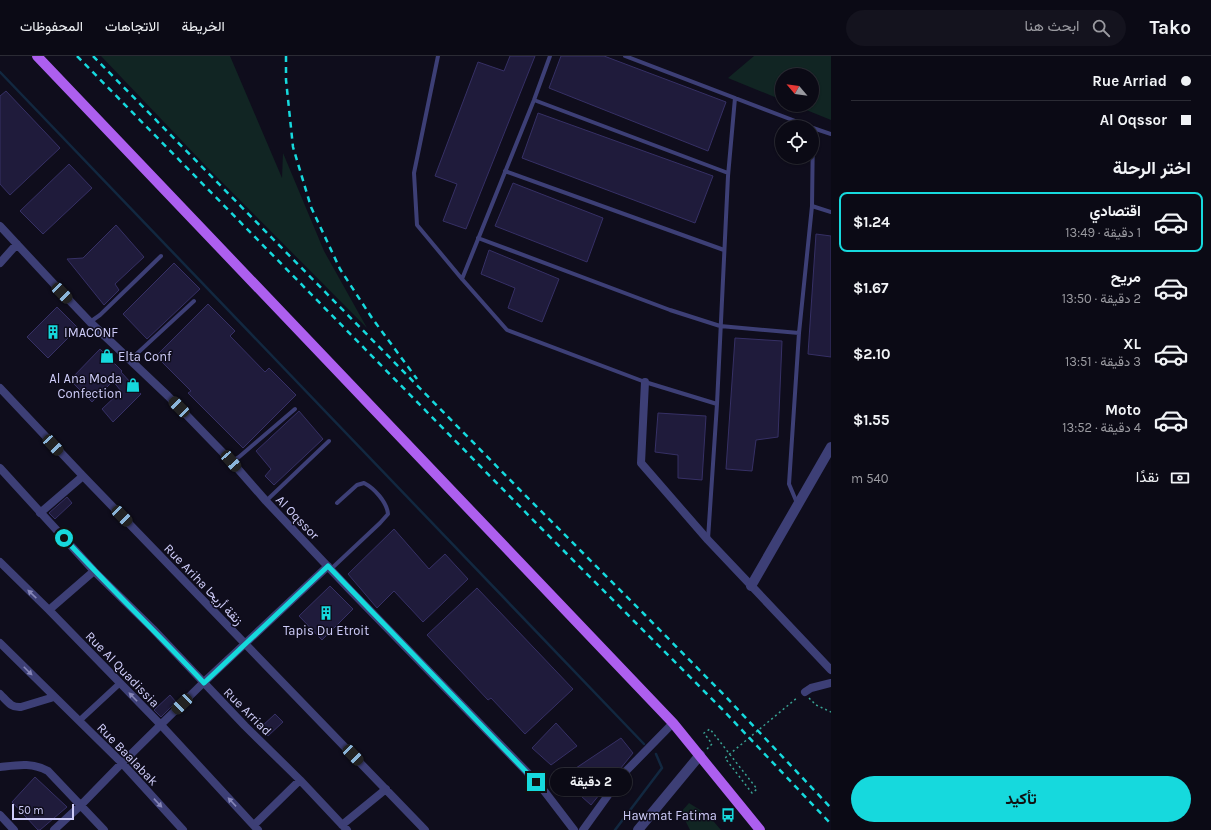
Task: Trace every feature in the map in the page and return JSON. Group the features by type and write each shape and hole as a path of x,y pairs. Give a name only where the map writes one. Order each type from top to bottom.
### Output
{"main road":[{"path":"37,56 673,724 700,755 760,830"}],"street":[{"name":"Al Oqssor","path":"0,226 90,322 168,396 231,461 266,501 350,590 527,772 545,792 574,830"},
{"path":"0,263 17,244"},
{"path":"645,382 641,463 708,540 831,670"},
{"name":"Rue Ariha زنقة أريحا","path":"0,388 83,476 426,830"},
{"path":"751,586 831,447"},
{"name":"Rue Arriad","path":"0,468 94,571 153,629 345,828"},
{"path":"40,513 83,476"},
{"name":"Rue Al Quadissia","path":"0,562 161,725 256,827"},
{"path":"54,830 245,643 329,567"},
{"path":"49,610 94,571"},
{"name":"Rue Baalabak","path":"0,643 122,763 183,830"},
{"path":"79,721 120,683"},
{"path":"802,694 811,688 831,683"},
{"path":"0,694 10,705 16,707 21,707 54,697"},
{"path":"583,830 627,770 673,724"},
{"path":"638,830 700,755"},
{"path":"0,767 27,764 36,765 48,771 104,830"},
{"path":"256,827 300,780"},
{"path":"345,828 386,789"},
{"path":"0,816 14,830"}],"lane":[{"path":"438,56 414,173 417,225 507,330 645,382 717,404"},
{"path":"462,279 534,100 550,56"},
{"path":"625,56 793,120"},
{"path":"708,540 717,404 728,173 735,98"},
{"path":"534,100 728,173"},
{"path":"819,130 831,134"},
{"path":"797,505 790,484 798,333 812,206 812,164"},
{"path":"505,171 724,250"},
{"path":"812,206 831,212"},
{"path":"478,238 670,310 720,326 798,333"},
{"path":"90,322 100,315 161,256"},
{"path":"130,360 194,301"},
{"path":"231,461 239,457 295,409"},
{"path":"266,501 329,441"},
{"path":"329,567 375,528 388,514 385,504 372,488 364,483 357,485 337,503"}],"path":[{"path":"712,744 704,733 710,729 757,789 752,793 725,758 783,709 802,694 816,705 831,712"}],"green space":[{"path":"101,56 230,56 282,178 283,153 324,251 367,328 204,164"},
{"path":"754,56 831,56 831,120 811,112 819,112 819,68 775,68 775,97 728,78"},
{"path":"689,803 708,815 721,830 690,830 681,812"}],"building":[{"path":"510,56 535,56 466,229 443,221 457,184 435,176 478,62 504,71"},
{"path":"561,56 604,56 726,102 708,151 549,88"},
{"path":"6,91 60,148 10,195 0,184 0,96"},
{"path":"538,113 713,176 695,223 522,158"},
{"path":"69,164 92,188 43,234 20,211"},
{"path":"513,183 603,218 587,262 495,226"},
{"path":"116,225 144,257 115,284 119,290 104,305 67,259 83,258"},
{"path":"816,234 831,236 831,357 808,354"},
{"path":"489,250 559,279 542,322 508,308 515,288 481,274"},
{"path":"174,263 200,289 147,339 123,314"},
{"path":"208,304 235,331 230,336 265,372 269,368 296,395 243,448 188,393 191,391 156,356"},
{"name":"IMACONF","path":"57,307 78,328 48,358 27,337"},
{"path":"735,338 782,341 778,437 756,440 752,471 726,469"},
{"path":"100,349 122,371 121,372 141,394 113,422 102,409 121,391 113,381 92,402 70,380"},
{"path":"299,411 323,439 274,485 265,476 271,469 256,451"},
{"path":"658,413 706,416 702,480 678,478 678,455 655,452"},
{"path":"67,497 72,503 55,519 49,513"},
{"path":"394,529 429,569 445,554 468,579 423,622 394,591 377,608 348,574"},
{"name":"Tapis Du Etroit","path":"330,586 353,609 322,640 299,616"},
{"path":"477,588 573,689 525,734 491,698 488,700 427,635"},
{"path":"170,695 176,702 161,717 154,710"},
{"path":"275,714 283,722 268,736 260,728"},
{"path":"556,723 577,746 551,765 532,748"},
{"path":"621,738 633,753 591,805 561,778"},
{"path":"35,777 67,807 40,830 38,830 12,802"}],"waterway":[{"path":"0,72 644,744"},
{"path":"615,830 662,768 656,754"}],"railway":[{"path":"77,56 541,528 722,709 831,824"},
{"path":"93,56 727,698 831,808"},
{"path":"286,56 286,80 293,147 311,207 340,269 372,318 417,379"}],"place":[{"name":"IMACONF","path":"53,332"},
{"name":"Elta Conf","path":"107,356"},
{"name":"Al Ana Moda Confection","path":"133,385"},
{"name":"Tapis Du Etroit","path":"326,613"},
{"name":"Hawmat Fatima","path":"728,815"}],"route":[{"path":"64,538 94,571 153,629 204,683 328,566 536,782"}]}
